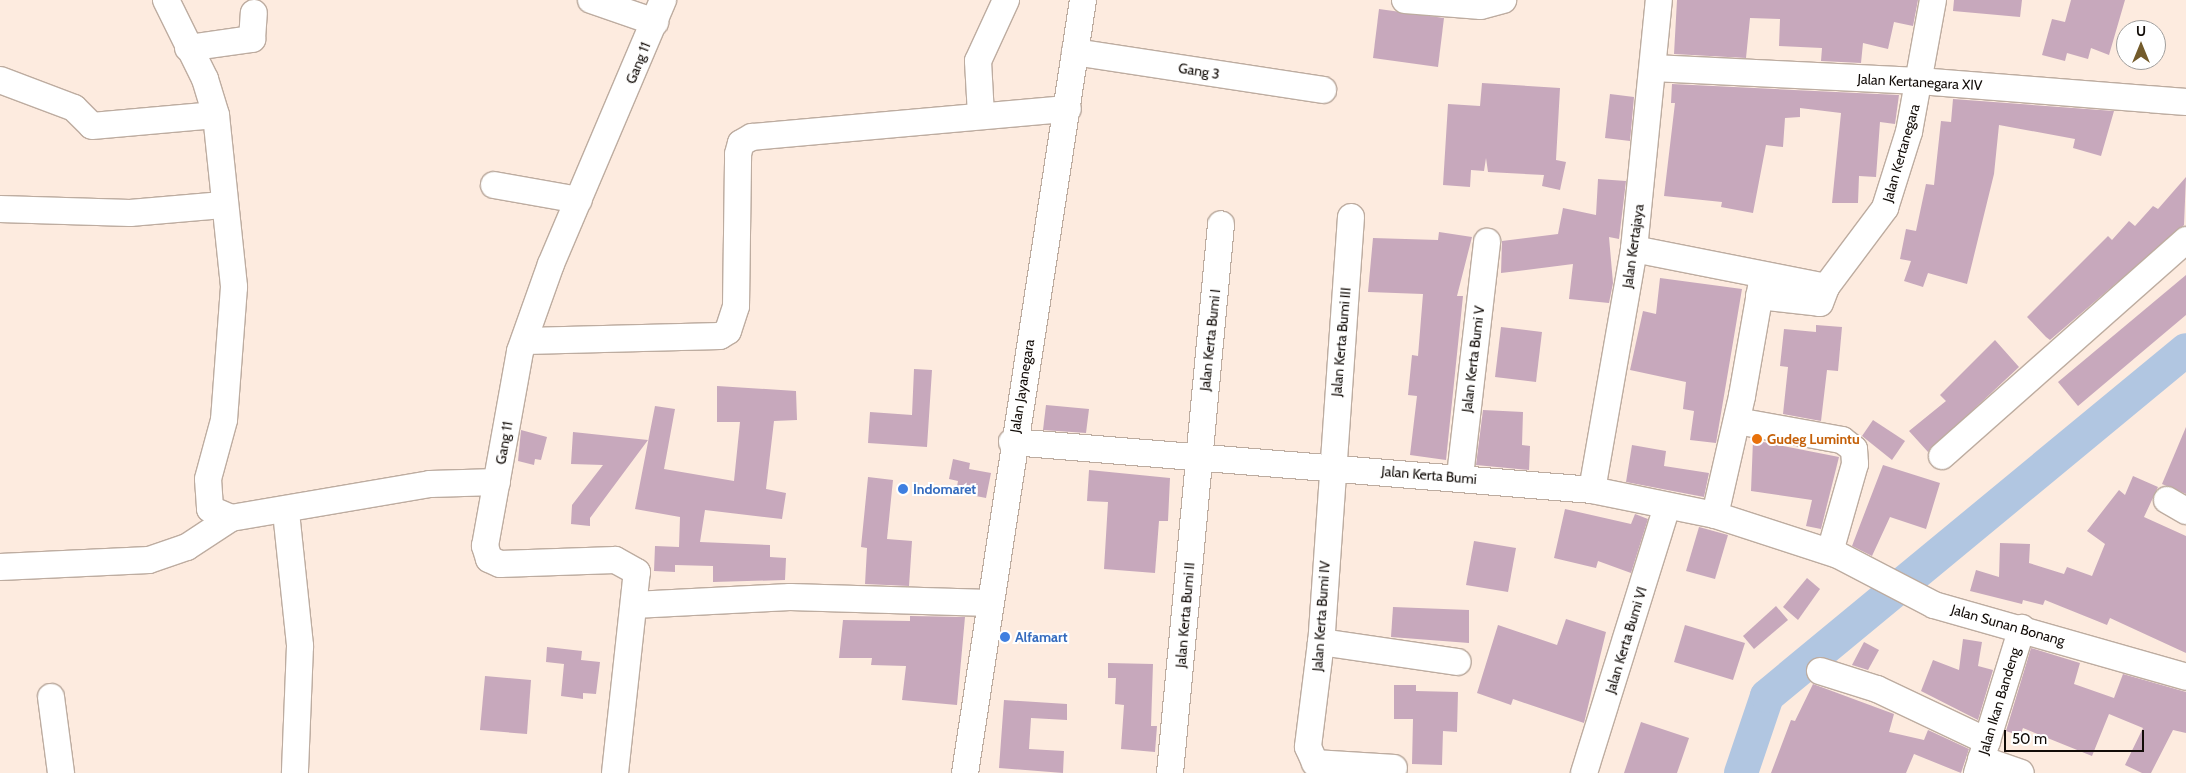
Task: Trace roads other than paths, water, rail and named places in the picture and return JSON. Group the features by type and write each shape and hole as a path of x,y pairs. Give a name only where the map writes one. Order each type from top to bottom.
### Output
{"street":[{"path":"166,0 188,48 205,79 216,115 234,287 224,420 208,479 210,509 231,518"},
{"path":"591,0 659,11"},
{"path":"981,115 978,61 1006,0"},
{"name":"Jalan Jayanegara","path":"965,773 1012,442 1068,109 1083,0"},
{"path":"1405,0 1481,6 1503,0"},
{"name":"Jalan Kertajaya","path":"1592,490 1634,249 1659,0"},
{"name":"Jalan Kertanegara","path":"1770,288 1826,287 1885,208 1909,132 1920,81 1933,0"},
{"name":"Gang 11","path":"615,773 637,572 615,560 500,564 489,559 485,546 526,341 578,200 659,11"},
{"path":"188,48 252,39 254,13"},
{"name":"Gang 3","path":"1075,52 1323,90"},
{"name":"Jalan Kertanegara XIV","path":"1653,68 1920,81 2186,102"},
{"path":"0,80 74,108 92,126 216,115"},
{"path":"526,341 720,336 728,332 736,306 738,154 745,140 981,115 1068,109"},
{"path":"494,186 578,200"},
{"path":"0,209 130,213 224,205"},
{"name":"Jalan Kerta Bumi III","path":"1330,467 1350,217"},
{"name":"Jalan Kerta Bumi I","path":"1198,456 1221,224"},
{"path":"1942,456 2186,240"},
{"name":"Jalan Kerta Bumi V","path":"1460,476 1487,242"},
{"path":"1634,249 1770,288 1714,515"},
{"path":"1736,421 1842,440 1854,449 1855,464 1834,553"},
{"name":"Jalan Kerta Bumi","path":"1012,442 1460,476 1592,490 1667,507 1714,515 1834,553"},
{"name":"Jalan Kerta Bumi II","path":"1170,773 1198,456"},
{"name":"Jalan Kerta Bumi IV","path":"1330,467 1321,642 1308,747 1315,763 1394,768"},
{"path":"0,567 150,560 187,547 231,518 286,512 430,484 497,482"},
{"name":"Jalan Kerta Bumi VI","path":"1584,773 1667,507"},
{"path":"286,512 300,646 295,773"},
{"name":"Jalan Sunan Bonang","path":"1834,553 1934,604 2186,677"},
{"path":"634,605 790,597 990,603"},
{"name":"Jalan Ikan Bandeng","path":"1982,758 2022,628"},
{"path":"1321,642 1458,662"},
{"path":"1820,671 1877,689 1982,758 2021,773"},
{"path":"51,697 61,773"}],"waterway":[{"path":"1741,773 1767,696 2186,350"}],"place":[{"name":"Gudeg Lumintu","path":"1757,439"},
{"name":"Indomaret","path":"903,489"},
{"name":"Alfamart","path":"1005,637"}]}
